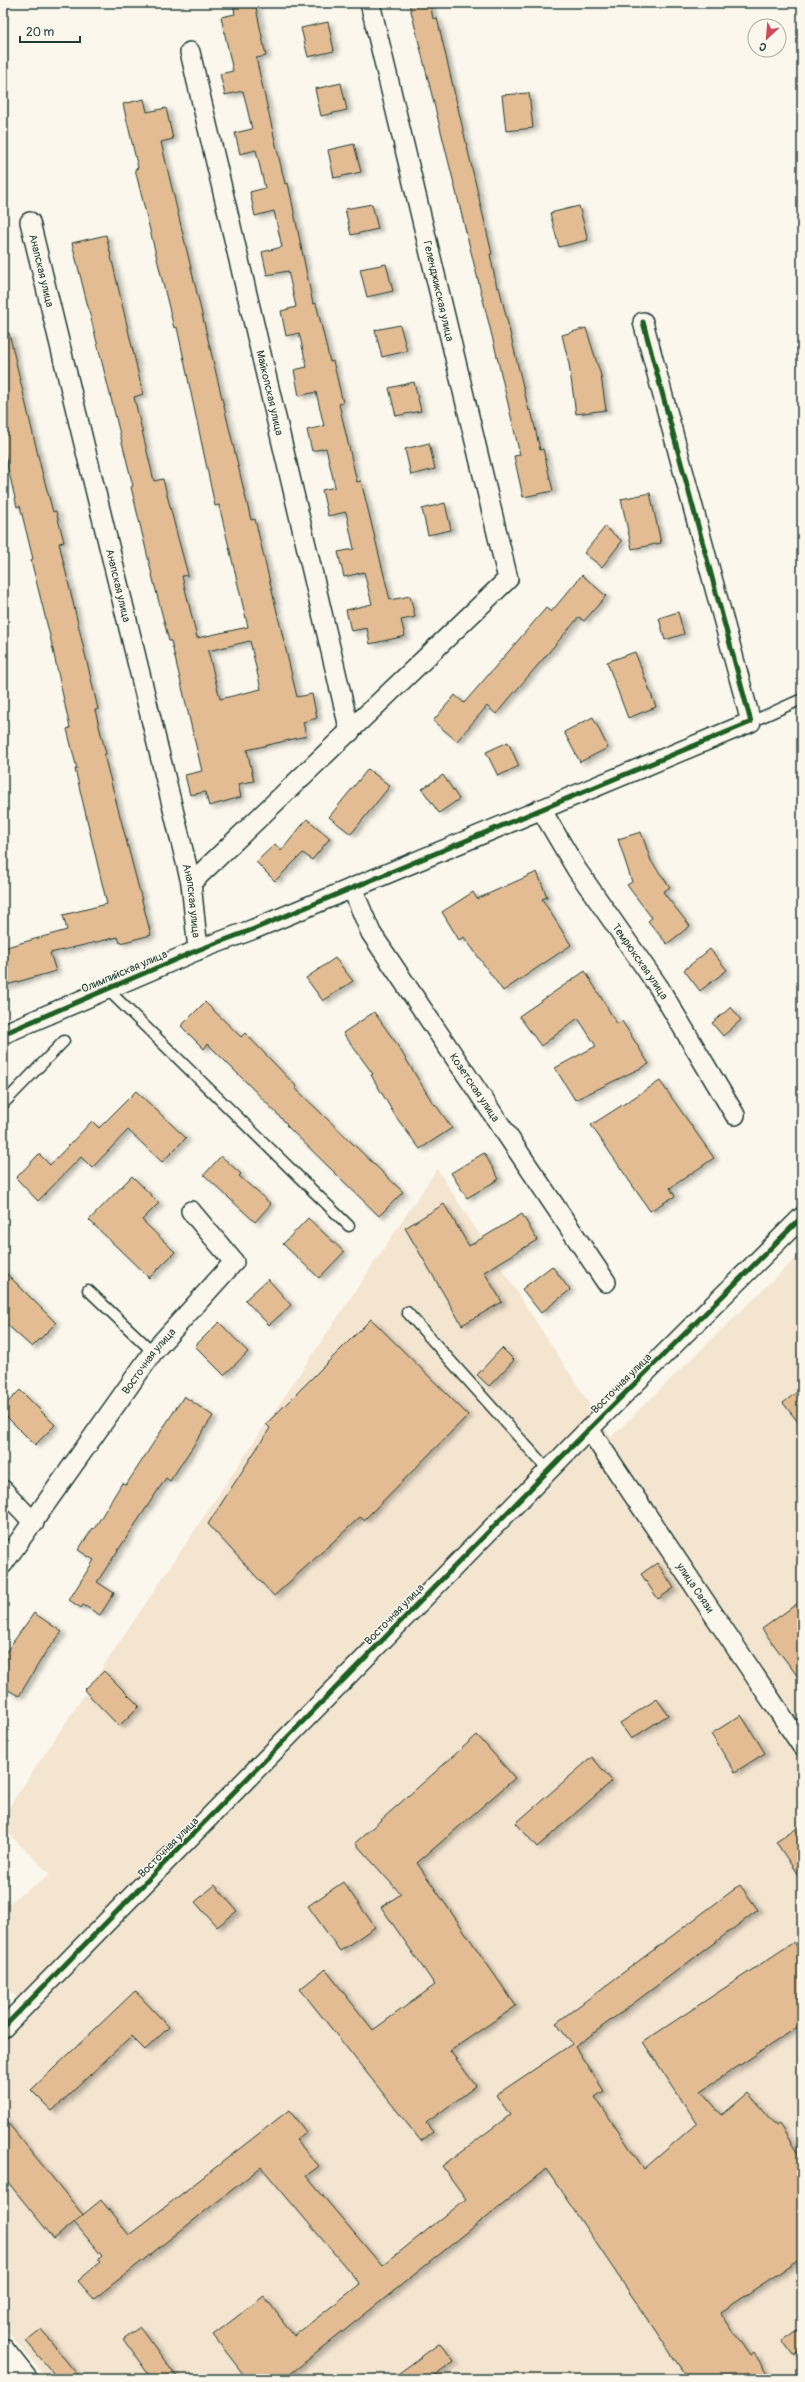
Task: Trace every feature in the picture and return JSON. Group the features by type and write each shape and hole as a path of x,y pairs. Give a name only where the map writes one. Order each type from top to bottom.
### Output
{"street":[{"name":"Геленджикская улица","path":"350,732 508,580 370,3"},
{"name":"Майкопская улица","path":"190,52 350,732"},
{"name":"Анапская улица","path":"30,222 191,883 198,950"},
{"path":"643,322 751,722"},
{"name":"Олимпийская улица","path":"3,1034 198,950 254,929 751,722"},
{"path":"191,883 350,732"},
{"name":"Темрюкская улица","path":"541,809 577,870 658,986 735,1115"},
{"name":"Козетская улица","path":"352,888 371,933 606,1282"},
{"name":"Восточная улица","path":"3,1564 34,1523 152,1352 234,1262 191,1211"},
{"name":"Восточная улица","path":"3,2028 548,1470 802,1217"},
{"name":"улица Связи","path":"589,1429 802,1746"},
{"path":"3,1490 34,1523"},
{"path":"3,2350 26,2379"}],"lane":[{"path":"751,722 802,700"},
{"path":"107,989 348,1226"},
{"path":"3,1104 64,1041"},
{"path":"88,1290 152,1352"},
{"path":"407,1312 548,1470"}],"shaded area":[{"path":"437,1169 611,1437 802,1252 802,2379 47,2379 3,2326 3,2041 33,2012 3,1985 3,1907 50,1874 3,1828 3,1816"}],"building":[{"path":"233,3 255,3 266,56 256,58 285,184 288,183 313,304 316,303 330,362 333,361 343,403 339,404 357,482 361,481 390,600 410,596 415,617 401,620 405,636 370,644 367,628 351,631 346,610 372,604 364,572 344,577 338,552 354,549 346,512 328,516 322,490 335,487 326,448 312,451 307,430 324,426 316,392 299,396 294,370 307,367 299,333 286,336 281,311 296,307 288,271 267,275 262,252 282,247 274,211 255,216 250,192 265,188 256,150 240,154 235,133 252,129 243,91 225,95 220,74 233,71 221,17 235,14"},
{"path":"409,3 430,3 433,19 437,18 492,254 490,254 497,288 499,287 529,411 531,410 540,450 543,449 553,491 523,497 514,456 520,455 495,348"},
{"path":"328,22 334,51 308,57 301,28"},
{"path":"341,83 347,110 321,116 315,89"},
{"path":"529,93 533,128 506,131 502,95"},
{"path":"144,99 147,112 166,108 173,139 161,142 251,520 255,519 297,697 312,694 317,718 303,722 306,736 247,750 254,781 238,784 241,797 209,806 205,792 190,795 185,775 202,771 171,641 169,641 154,583 131,487 133,486 72,243 106,235 143,394 134,397 154,481 163,479 188,575 182,576 197,638 248,627 219,505 215,506 177,327 174,328 135,169 138,168 123,104","holes":["250,641 261,689 220,699 208,651"]},
{"path":"354,144 361,172 334,178 328,150"},
{"path":"372,204 378,229 351,235 345,209"},
{"path":"579,206 588,240 559,247 550,213"},
{"path":"386,264 393,291 367,297 360,269"},
{"path":"400,325 407,351 382,357 375,330"},
{"path":"586,328 601,376 606,410 576,414 569,364 562,335"},
{"path":"9,333 41,468 53,512 56,511 64,542 59,543 98,709 95,710 106,754 104,755 151,935 120,943 118,937 50,953 56,971 3,986 3,948 67,930 63,915 107,904 75,769 77,769 67,729 70,728 50,636 31,560 33,559 20,506 17,507 3,446 3,334"},
{"path":"414,382 421,411 396,416 389,388"},
{"path":"429,443 435,469 411,475 405,449"},
{"path":"650,493 661,543 632,549 621,499"},
{"path":"445,503 451,530 428,535 422,509"},
{"path":"605,527 622,541 602,567 584,553"},
{"path":"582,575 606,596 584,621 579,617 496,714 487,706 457,741 433,721 455,695 464,703 546,608 551,612"},
{"path":"678,612 684,634 665,640 659,618"},
{"path":"635,652 656,707 628,718 607,662"},
{"path":"593,717 608,748 580,762 564,732"},
{"path":"508,742 519,766 498,776 486,752"},
{"path":"368,769 390,786 351,834 329,817"},
{"path":"443,775 459,799 439,813 422,789"},
{"path":"307,819 330,838 312,860 303,853 275,881 256,862 275,844 281,851"},
{"path":"641,832 651,861 670,887 663,892 690,926 667,944 648,921 652,918 627,885 632,882 618,839"},
{"path":"537,872 547,897 542,899 571,945 503,991 464,937 459,940 442,912 473,892 477,899"},
{"path":"710,949 727,970 700,991 684,970"},
{"path":"335,958 353,981 323,1001 306,978"},
{"path":"585,971 617,1024 622,1021 649,1064 575,1100 555,1068 596,1046 578,1018 541,1046 519,1016"},
{"path":"205,1002 241,1037 245,1033 297,1087 295,1088 403,1192 379,1216 286,1125 287,1124 208,1044 204,1049 181,1026"},
{"path":"731,1007 741,1020 723,1036 712,1023"},
{"path":"374,1012 396,1043 434,1105 435,1104 452,1128 420,1149 396,1117 371,1075 373,1074 343,1033"},
{"path":"660,1081 714,1158 670,1188 675,1196 650,1211 591,1125"},
{"path":"136,1091 186,1138 162,1162 128,1130 92,1168 81,1157 38,1201 16,1178 39,1154 50,1165 92,1121 99,1128"},
{"path":"484,1153 499,1179 467,1198 451,1173"},
{"path":"221,1156 241,1174 239,1176 271,1204 255,1222 204,1175"},
{"path":"132,1176 159,1203 142,1220 175,1252 149,1278 89,1220"},
{"path":"444,1204 469,1246 522,1214 537,1240 484,1272 502,1302 462,1325 405,1228"},
{"path":"308,1218 344,1252 319,1278 283,1244"},
{"path":"552,1266 570,1290 541,1313 522,1289"},
{"path":"3,1270 56,1323 32,1347 3,1321"},
{"path":"268,1279 291,1305 269,1325 245,1300"},
{"path":"371,1319 468,1415 364,1520 360,1517 274,1596 208,1524 270,1428 266,1424"},
{"path":"219,1322 248,1352 224,1375 195,1346"},
{"path":"502,1348 514,1360 489,1386 477,1375"},
{"path":"802,1388 802,1427 783,1403"},
{"path":"20,1390 55,1425 35,1445 3,1413 3,1407"},
{"path":"184,1396 213,1416 170,1481 166,1478 97,1582 114,1593 100,1615 83,1605 81,1608 69,1600 94,1560 78,1550 93,1528 94,1529 122,1483 126,1485"},
{"path":"657,1563 674,1588 658,1599 641,1574"},
{"path":"802,1600 802,1682 762,1629"},
{"path":"34,1613 62,1632 45,1653 19,1696 3,1687 3,1656"},
{"path":"104,1671 139,1706 119,1726 84,1690"},
{"path":"657,1699 668,1715 631,1739 620,1723"},
{"path":"741,1715 765,1753 735,1772 711,1734"},
{"path":"477,1735 515,1778 417,1863 516,2006 450,2051 476,2086 426,2123 433,2132 421,2141 300,1989 325,1969 373,2030 435,1985 381,1907 401,1894 355,1843"},
{"path":"592,1757 612,1781 537,1847 516,1823"},
{"path":"802,1825 802,1881 776,1842"},
{"path":"343,1882 375,1927 340,1951 308,1906"},
{"path":"215,1885 237,1911 217,1927 195,1902"},
{"path":"740,1885 758,1910 575,2047 604,2091 595,2097 644,2169 697,2123 643,2042 794,1942 802,1954 802,2024 701,2091 722,2115 748,2093 776,2126 779,2124 802,2160 802,2258 720,2312 750,2356 754,2353 767,2373 758,2379 688,2379 546,2169 284,2379 247,2379 213,2335 264,2296 294,2336 360,2284 261,2167 94,2299 78,2281 100,2262 98,2260 102,2256 74,2222 101,2200 129,2235 289,2110 306,2132 296,2140 319,2166 306,2176 382,2266 466,2199 442,2166 510,2115 496,2095 572,2044 556,2023"},
{"path":"135,1991 169,2027 145,2050 131,2036 52,2111 31,2090"},
{"path":"3,2117 83,2215 54,2239 3,2176"},
{"path":"140,2327 178,2379 152,2379 123,2339"},
{"path":"802,2327 802,2350 793,2356 782,2341"},
{"path":"41,2329 82,2379 58,2379 26,2341"},
{"path":"440,2343 454,2361 429,2379 391,2379"}],"cycle path":[{"path":"3,1034 198,950 254,929 751,722 643,322"},
{"path":"3,2028 589,1429 802,1217"}]}
